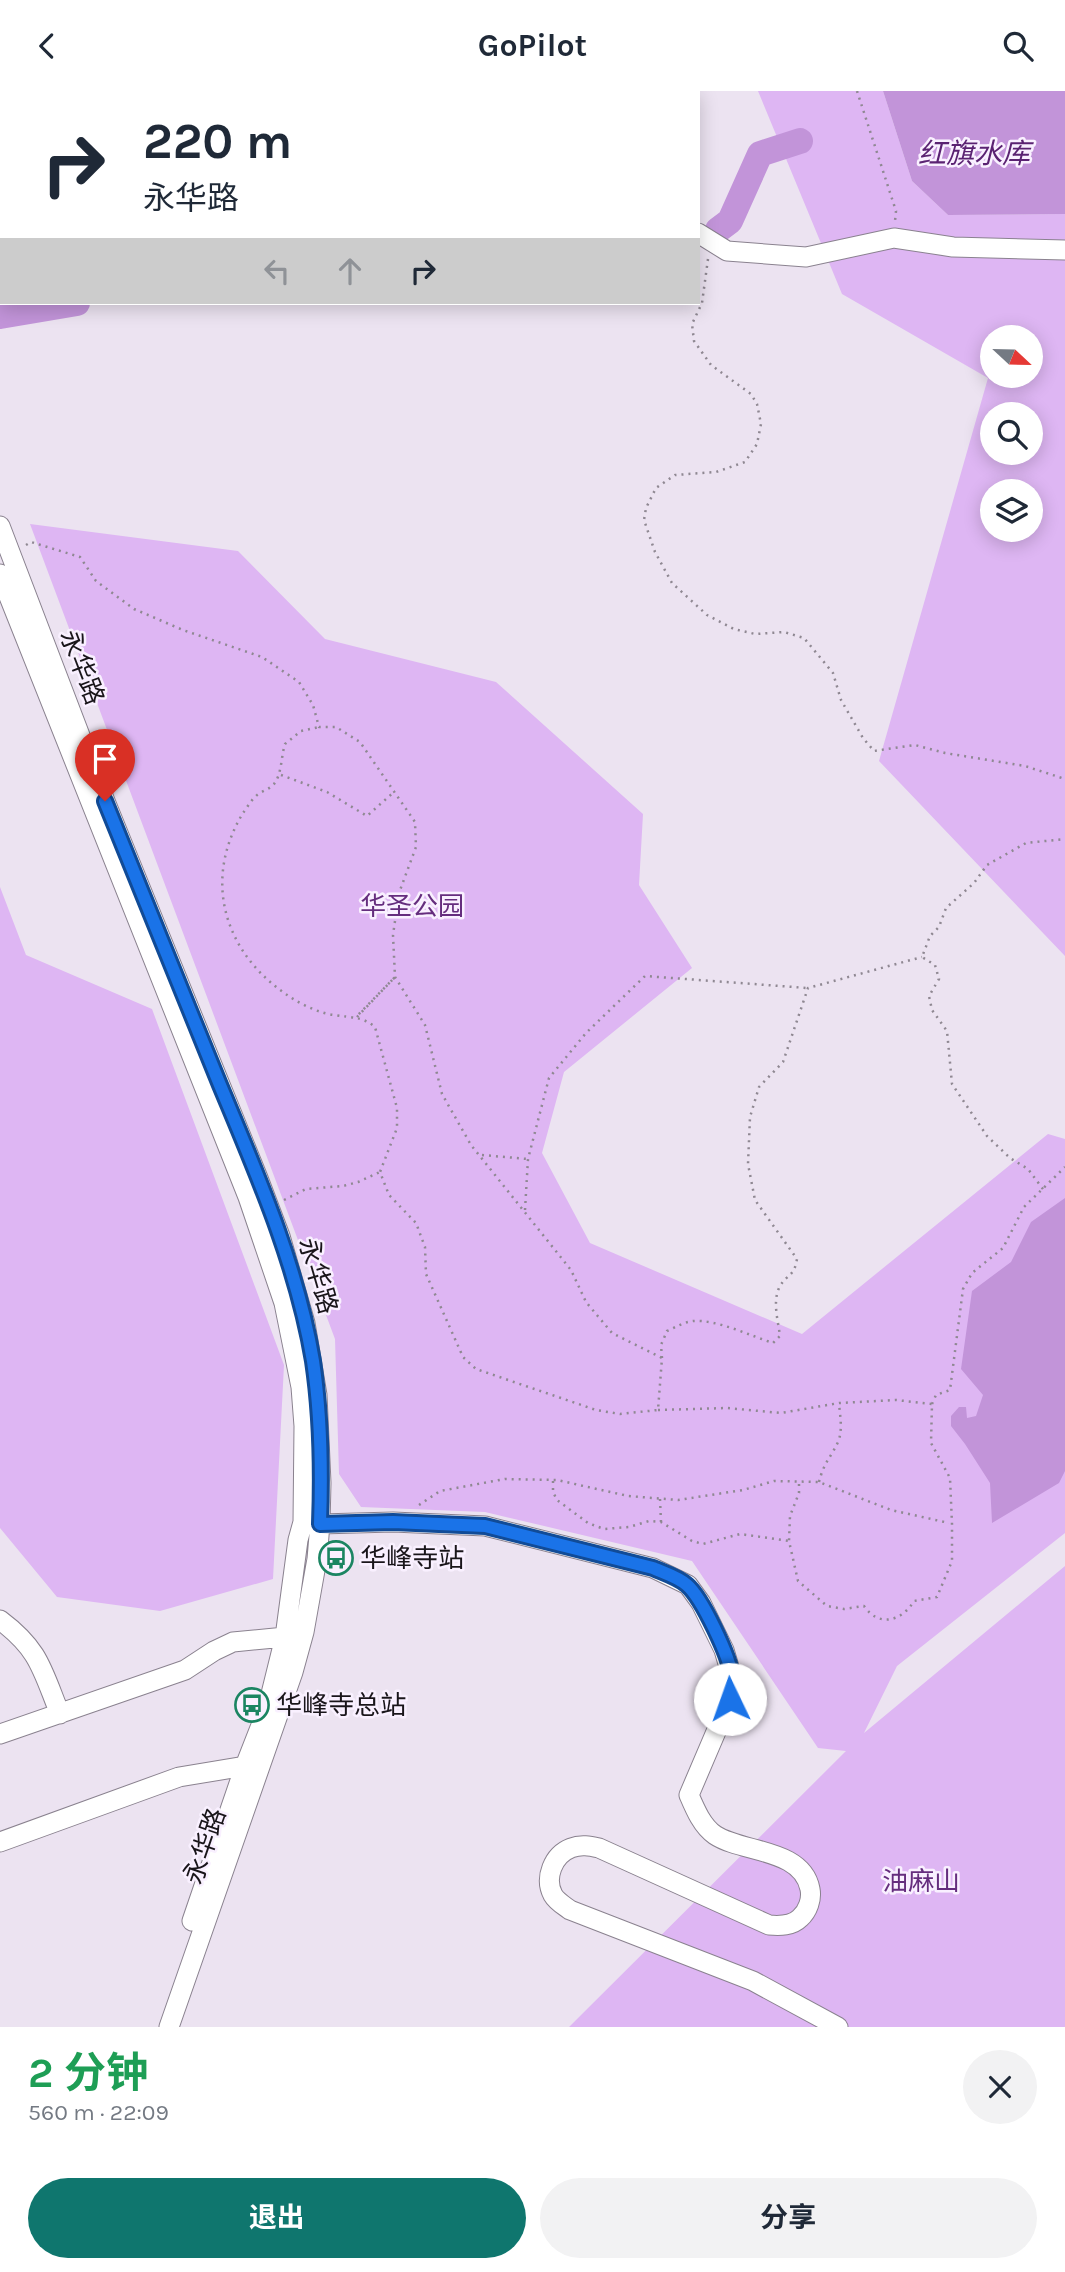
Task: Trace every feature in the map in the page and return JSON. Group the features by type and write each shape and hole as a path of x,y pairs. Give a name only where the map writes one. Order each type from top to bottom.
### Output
{"street":[{"path":"700,234 727,251 806,257 894,238 953,247 1065,250"},
{"name":"永华路","path":"0,526 105,801 269,1208 294,1282 313,1361 320,1436 312,1523 298,1540 285,1637 267,1710 245,1766 156,2027"},
{"name":"永华路","path":"0,574 248,1197 284,1303 302,1387 317,1559 304,1632 293,1672 169,2027"},
{"path":"312,1523 393,1522 485,1526 653,1568 688,1585 701,1603 724,1650 732,1677 730,1699 689,1795 696,1811 716,1836 786,1860 799,1869 809,1881 811,1895 808,1908 800,1919 791,1924 769,1925 599,1848 586,1845 572,1847 562,1853 549,1875 550,1887 554,1898 570,1910 753,1981 838,2027"},
{"path":"0,1621 20,1635 38,1658 60,1714"},
{"path":"0,1734 185,1670 233,1642 285,1637"},
{"path":"0,1842 179,1777 245,1766"}],"path":[{"path":"857,91 896,211 894,238"},
{"path":"727,251 707,259 702,303 692,324 694,341 711,365 751,394 757,404 761,424 757,444 745,462 716,472 675,475 656,488 646,508 644,520 655,552 672,583 707,615 734,629 755,634 784,632 804,638 833,673 841,700 874,751 915,745 945,753 1025,766 1065,779"},
{"path":"10,552 32,543 80,557 96,581 134,609 183,630 262,657 299,682 313,705 319,727"},
{"path":"662,1358 612,1333 586,1302 571,1270 471,1145 442,1094 425,1025 395,978 393,935 400,893 416,847 415,822 360,742 336,727 301,731 285,744 279,774 273,786 256,796 243,814 229,843 222,872 221,896 234,935 245,956 270,981 295,1000 314,1009 333,1015 357,1017 374,1027 397,1108 397,1128 380,1172 389,1195 416,1223 425,1247 426,1274 463,1357 476,1369 596,1410 620,1415 658,1410 727,1408 781,1413 839,1403 896,1400 932,1404"},
{"path":"279,774 327,792 367,815 395,791"},
{"path":"922,957 946,908 974,883 987,865 1026,843 1065,839"},
{"path":"525,1210 528,1159 549,1077 586,1033 645,976 808,988 922,957 935,965 939,979 929,996 932,1010 947,1031 953,1084 987,1136 1010,1158 1028,1169 1043,1189"},
{"path":"357,1017 395,978"},
{"path":"658,1410 662,1345 667,1331 693,1321 707,1322 773,1343 780,1336 775,1307 780,1286 795,1271 797,1259 755,1200 748,1164 750,1117 759,1087 783,1062 808,988"},
{"path":"480,1155 528,1159"},
{"path":"800,1482 799,1493 790,1516 789,1541 798,1581 827,1606 844,1609 864,1606 869,1613 881,1619 895,1619 907,1613 914,1601 937,1597 951,1561 952,1524 950,1478 930,1443 932,1404 936,1395 950,1390 963,1289 972,1273 1003,1248 1024,1207 1065,1167"},
{"path":"269,1208 306,1189 343,1186 380,1172"},
{"path":"819,1482 824,1463 838,1440 841,1426 839,1403"},
{"path":"416,1507 440,1491 505,1479 554,1480 628,1496 678,1500 743,1490 774,1481 819,1482 891,1510 949,1523"},
{"path":"554,1480 553,1492 557,1500 588,1523 604,1529 629,1527 649,1521 661,1522 692,1541 703,1543 740,1534 789,1541"},
{"path":"660,1499 661,1522"}],"green space":[{"path":"758,91 883,91 912,181 948,215 1065,214 1065,956 879,761 980,406 980,465 1043,465 1043,402 981,402 985,389 1043,389 1043,325 980,325 980,373 842,294"},
{"name":"华圣公园","path":"30,524 238,551 325,639 496,682 643,814 639,885 692,968 564,1072 542,1153 590,1243 802,1334 1048,1134 1065,1139 1065,1533 897,1666 864,1733 1065,1566 1065,2027 569,2027 846,1751 818,1748 692,1561 485,1512 361,1507 339,1474 335,1339"},
{"path":"0,887 26,955 152,1009 284,1365 273,1579 160,1611 57,1597 0,1528"}],"water":[{"name":"红旗水库","path":"883,91 1065,91 1065,214 948,215 912,181"},
{"path":"1065,1198 1065,1471 1059,1483 992,1523 990,1483 951,1426 951,1416 959,1407 966,1407 967,1418 976,1416 983,1395 961,1369 972,1291 1011,1262 1031,1222"}],"waterway":[{"path":"718,230 730,221 760,154 800,141"},
{"path":"0,316 65,305"}],"place":[{"name":"华峰寺站","path":"336,1558"},
{"name":"华峰寺总站","path":"252,1705"}],"route":[{"path":"105,801 258,1178 294,1282 313,1361 317,1395 320,1524 393,1522 485,1526 653,1568 672,1576 688,1585 701,1603 724,1650 732,1677 730,1699"}],"park label":[{"name":"油麻山","path":"921,1881"}]}
